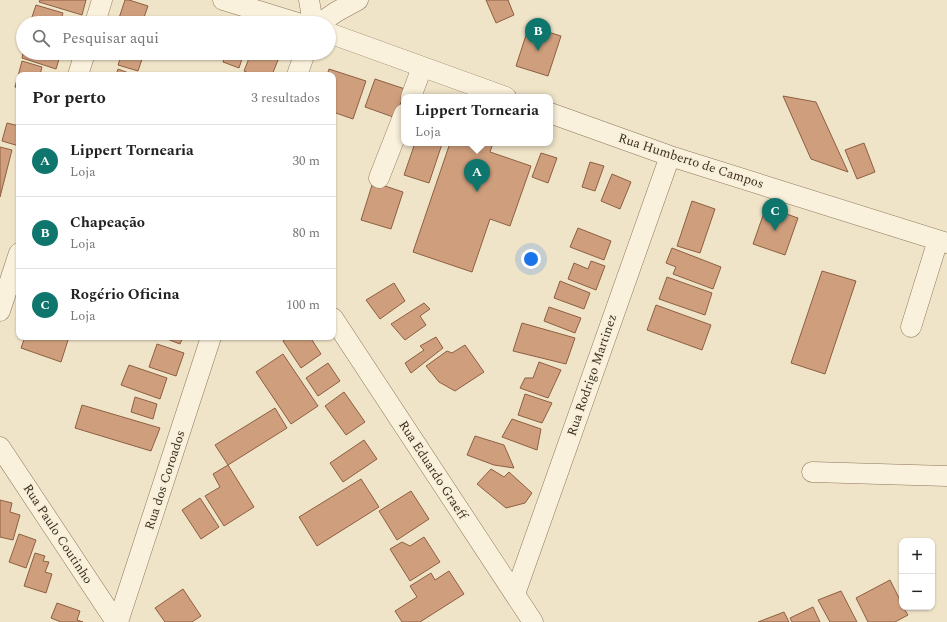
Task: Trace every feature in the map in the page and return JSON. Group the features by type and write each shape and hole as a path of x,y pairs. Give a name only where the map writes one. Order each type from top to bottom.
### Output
{"street":[{"path":"97,16 102,0"},
{"path":"223,0 275,16"},
{"path":"309,0 312,16"},
{"path":"330,16 358,0"},
{"path":"336,36 498,94"},
{"path":"79,72 83,60"},
{"path":"299,72 303,60"},
{"path":"412,94 422,67"},
{"name":"Rua Humberto de Campos","path":"553,114 670,156 942,241"},
{"path":"379,178 401,122"},
{"name":"Rua Rodrigo Martinez","path":"515,594 670,156"},
{"path":"912,327 942,241"},
{"path":"0,311 16,262"},
{"name":"Rua Eduardo Graeff","path":"336,323 533,622"},
{"name":"Rua dos Coroados","path":"117,622 210,340"},
{"name":"Rua Paulo Coutinho","path":"0,447 117,622"},
{"path":"812,472 947,476"}],"building":[{"path":"40,0 86,0 82,15 39,2"},
{"path":"125,0 148,6 144,16 120,16"},
{"path":"486,0 508,0 514,15 496,23"},
{"path":"36,5 63,13 62,16 32,16"},
{"path":"529,26 561,36 548,76 516,66"},
{"path":"28,60 59,60 56,69"},
{"path":"120,60 142,60 138,71 118,65"},
{"path":"224,60 242,60 239,68 223,62"},
{"path":"248,60 278,60 273,72 244,71"},
{"path":"22,61 42,67 41,72 19,72"},
{"path":"118,69 126,72 117,72"},
{"path":"329,69 366,81 353,119 336,113 336,72 328,72"},
{"path":"375,79 405,89 403,94 401,94 401,102 396,118 365,107"},
{"path":"783,96 816,102 848,172 811,159"},
{"path":"7,123 16,125 16,145 2,141"},
{"path":"864,143 875,172 857,179 845,150"},
{"path":"414,146 441,146 429,183 404,175"},
{"path":"449,146 492,146 490,152 531,166 510,226 490,219 472,272 413,252"},
{"path":"0,147 12,150 0,197"},
{"path":"541,153 557,158 548,183 532,177"},
{"path":"590,162 604,166 595,191 582,187"},
{"path":"612,174 631,182 620,209 601,201"},
{"path":"373,182 403,192 391,229 361,220"},
{"path":"692,201 715,209 700,253 677,246"},
{"path":"766,207 798,218 785,255 753,244"},
{"path":"578,228 611,241 604,260 570,247"},
{"path":"672,248 721,267 713,289 673,274 676,267 666,263"},
{"path":"591,261 605,266 596,290 568,279 574,263 588,269"},
{"path":"822,271 856,281 825,374 791,363"},
{"path":"667,277 712,293 705,315 659,299"},
{"path":"560,281 590,293 584,309 554,298"},
{"path":"394,283 405,301 380,319 366,300"},
{"path":"424,303 430,309 420,316 426,325 405,340 391,324"},
{"path":"656,305 711,325 702,350 647,330"},
{"path":"549,307 581,318 575,333 544,321"},
{"path":"522,323 575,338 566,364 513,351"},
{"path":"436,337 443,348 411,373 405,363 424,350 420,346"},
{"path":"24,340 68,340 61,362 21,348"},
{"path":"170,340 182,340 180,344"},
{"path":"312,340 321,354 301,368 283,341"},
{"path":"157,344 184,353 176,376 149,367"},
{"path":"465,345 484,372 455,391 439,382 426,366 447,351 452,353"},
{"path":"283,354 318,406 291,424 256,372"},
{"path":"539,362 561,370 548,398 520,388 525,378 533,378"},
{"path":"328,363 340,381 318,396 306,378"},
{"path":"129,365 167,378 160,399 121,385"},
{"path":"344,392 365,422 346,435 325,406"},
{"path":"525,394 552,403 542,423 518,415"},
{"path":"135,397 157,404 153,419 131,412"},
{"path":"82,405 160,428 151,451 75,428"},
{"path":"275,408 287,428 228,465 215,445"},
{"path":"512,419 541,429 537,450 502,437"},
{"path":"475,436 504,445 514,468 494,465 467,455"},
{"path":"364,440 377,459 343,482 330,463"},
{"path":"228,465 254,507 224,526 205,496 220,487 213,474"},
{"path":"491,469 504,477 509,472 532,493 525,503 506,508 477,484"},
{"path":"361,479 379,507 317,546 299,517"},
{"path":"411,491 429,519 397,540 379,511"},
{"path":"200,498 219,527 201,539 182,510"},
{"path":"0,500 12,503 10,512 20,515 13,540 0,537"},
{"path":"19,534 36,540 26,568 9,562"},
{"path":"424,537 440,562 410,581 390,549 402,542 410,546"},
{"path":"35,553 45,556 43,561 49,562 45,572 52,574 46,593 24,586"},
{"path":"449,571 464,594 420,622 402,622 395,611 417,597 410,586 431,573 435,580"},
{"path":"890,580 899,598 899,610 905,610 908,615 895,622 868,622 856,598"},
{"path":"183,589 201,616 192,622 165,622 155,608"},
{"path":"841,591 857,622 830,622 818,600"},
{"path":"57,603 80,611 77,620 83,622 61,622 51,618"},
{"path":"813,607 820,622 792,622 790,618"},
{"path":"784,612 789,622 758,622"}],"place":[{"name":"Chapeação","path":"538,51"},
{"name":"Lippert Tornearia","path":"477,192"},
{"name":"Rogério Oficina","path":"775,231"}]}
